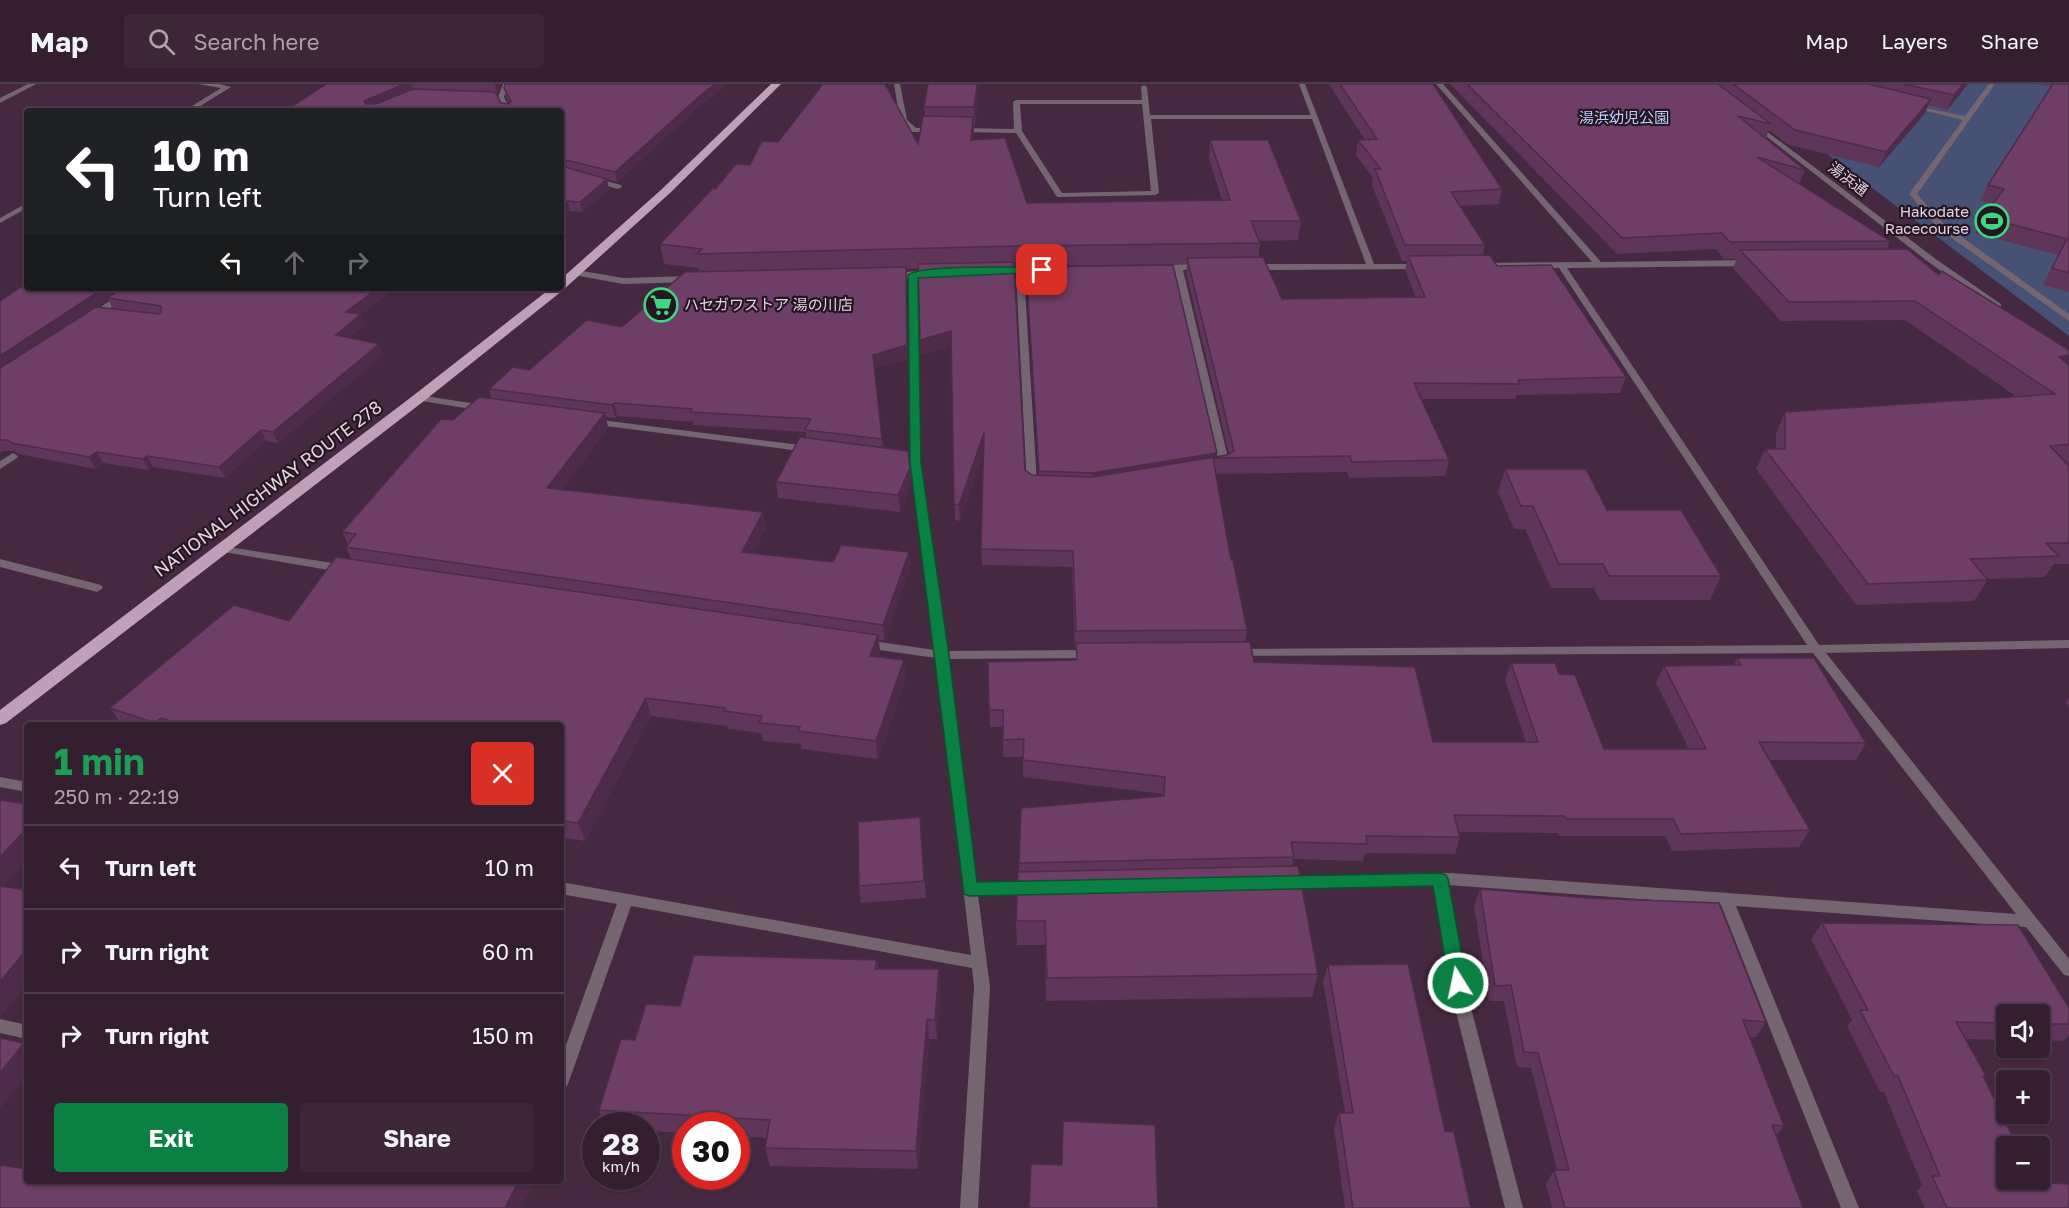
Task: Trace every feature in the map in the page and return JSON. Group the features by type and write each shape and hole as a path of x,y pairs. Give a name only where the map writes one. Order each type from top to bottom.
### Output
{"highway":[{"name":"NATIONAL HIGHWAY ROUTE 278","path":"564,283 674,184 776,84"},
{"name":"NATIONAL HIGHWAY ROUTE 278","path":"0,719 419,398 554,291"}],"street":[{"path":"0,101 33,84"},
{"path":"192,108 228,87 201,84"},
{"path":"506,84 501,97 506,108"},
{"path":"897,84 904,121 914,130 1018,131"},
{"path":"1302,84 1370,265"},
{"path":"1439,84 1598,264"},
{"path":"1992,84 1913,194 1942,227 2069,318"},
{"path":"1144,87 1146,102 1155,193 1060,195 1018,131 1016,102 1146,102"},
{"path":"490,96 501,97"},
{"path":"1902,104 1968,119"},
{"path":"1147,117 1314,117"},
{"name":"湯浜通","path":"1746,118 1934,262 2002,309"},
{"path":"564,172 618,187"},
{"path":"0,221 24,207"},
{"path":"1923,262 1934,262"},
{"path":"1468,266 1760,263"},
{"path":"1561,265 1816,649 2069,970"},
{"path":"1238,267 1433,266"},
{"path":"1178,267 1225,466 1214,468"},
{"path":"1144,268 1214,267"},
{"path":"987,271 1053,270"},
{"path":"1020,271 1032,486 1044,487"},
{"path":"878,276 942,272"},
{"path":"577,273 623,280 704,279"},
{"path":"913,275 910,463 942,655 982,987 969,1208"},
{"path":"89,319 130,291"},
{"path":"99,312 120,315"},
{"path":"419,398 498,409"},
{"path":"579,420 823,451"},
{"path":"0,466 13,456"},
{"path":"222,549 363,571"},
{"path":"0,563 97,588"},
{"path":"848,641 942,655 1098,654"},
{"path":"1217,653 1816,649 2069,644"},
{"path":"0,782 24,787"},
{"path":"1275,883 1440,879 2030,921"},
{"path":"1440,879 1462,1004 1514,1208"},
{"path":"969,889 1052,887"},
{"path":"564,889 979,963"},
{"path":"1726,898 1850,1208"},
{"path":"564,1073 626,900"},
{"path":"0,1026 24,1031"}],"shaded area":[{"name":"Hakodate Racecourse","path":"1732,84 2069,84 2069,336 1767,109"}],"building":[{"path":"326,84 404,84 364,101 366,104 376,104 413,89 495,92 501,103 509,104 511,101 504,88 505,84 715,84 615,172 564,160 564,108 290,108"},
{"path":"823,84 885,84 918,144 923,116 973,117 971,140 1005,138 1027,203 1230,200 1210,140 1268,140 1301,221 1251,221 1260,243 696,254 702,249 660,244 713,188 715,189 736,164 750,165 762,141 778,142"},
{"path":"928,84 977,84 974,107 924,107"},
{"path":"1340,84 1433,84 1502,189 1451,192 1485,245 1405,245 1375,169 1381,169 1358,140 1377,139"},
{"path":"1467,84 1718,84 1771,124 1738,116 1805,170 1757,157 1890,241 1730,242 1722,233 1622,238"},
{"path":"1733,84 1868,84 1931,99 1886,152 1795,130"},
{"path":"1903,84 1963,84 1954,95"},
{"path":"2053,84 2069,84 2069,273 2052,268 2067,239 1983,217 2004,189 1988,185"},
{"path":"564,167 607,179 580,202 568,201 564,204"},
{"path":"1907,249 1939,275 1942,271 2069,350 2069,355 2059,357 2069,365 2069,444 2050,446 2069,466 2069,543 2046,543 2059,556 1970,559 1988,580 1868,584 1765,449 1785,449 1785,412 2055,394 1915,301 1789,302 1740,250"},
{"path":"1490,255 1497,266 1551,265 1626,377 1518,380 1520,384 1414,383 1449,460 1352,462 1350,456 1213,458 1231,560 1233,560 1247,630 1076,631 1073,551 981,549 984,433 959,505 954,504 951,331 920,340 918,264 1014,262 1025,470 1032,475 1093,477 1227,455 1234,451 1187,258 1263,257 1282,299 1425,297 1408,256"},
{"path":"1173,265 1217,453 1092,473 1039,471 1026,267"},
{"path":"906,267 907,345 873,355 882,439 805,430 811,419 690,412 692,409 614,403 612,405 489,389 513,367 529,370 587,320 622,327 685,272"},
{"path":"24,285 24,291 99,291 0,356 0,301"},
{"path":"118,291 374,291 346,312 361,314 336,335 379,344 273,432 261,430 219,467 147,456 143,459 97,452 89,457 0,440 0,368 96,307 159,314 161,312 161,306 108,298"},
{"path":"479,397 605,413 547,488 763,512 742,552 833,562 841,545 909,552 883,625 346,547 356,534 342,532 441,419 453,420"},
{"path":"800,437 908,451 910,468 898,495 776,482"},
{"path":"1505,469 1586,469 1607,510 1681,510 1721,576 1609,576 1603,564 1559,564 1533,506 1521,506"},
{"path":"336,557 878,635 870,656 904,660 876,741 798,731 800,727 759,723 762,716 724,711 725,708 646,698 578,823 564,821 564,722 173,722 161,718 152,722 110,708 234,605 289,621"},
{"path":"1250,642 1254,662 1415,667 1433,742 1538,742 1511,663 1555,663 1559,674 1575,675 1604,749 1706,749 1664,666 1741,665 1737,658 1814,658 1866,743 1759,742 1810,830 1681,834 1673,819 1567,819 1565,816 1454,815 1460,837 1366,836 1367,844 1291,842 1294,857 1019,863 1021,808 1164,796 1165,777 1023,760 1024,739 1003,740 1003,710 989,710 988,662 1077,660 1076,643"},
{"path":"0,800 24,804 24,831 0,857"},
{"path":"920,817 924,881 859,886 858,822"},
{"path":"1298,866 1318,974 1047,978 1045,921 1016,921 1018,872"},
{"path":"0,886 24,890 24,953 0,982"},
{"path":"1480,889 1588,898 1719,903 1766,1022 1743,1020 1784,1126 1772,1125 1803,1208 1565,1208 1554,1170 1569,1170 1538,1053 1524,1052 1511,985 1495,986"},
{"path":"1822,923 2018,925 2069,1008 2069,1024 2050,1024 2050,1004 1996,1004 1996,1023 1956,1022 1986,1076 1983,1076 1996,1103 1996,1124 2006,1124 2012,1136 1996,1136 1996,1190 2050,1190 2050,1183 2069,1184 2069,1208 1947,1208 1932,1176 1940,1176 1898,1076 1894,1076 1860,1010 1868,1010"},
{"path":"694,955 877,960 875,969 939,969 935,1020 927,1020 916,1151 765,1148 770,1120 750,1119 750,1112 672,1112 672,1114 599,1110 621,1039 635,1040 646,1004 680,1006"},
{"path":"1408,964 1445,1131 1454,1132 1471,1208 1353,1208 1339,1113 1353,1113 1328,965"},
{"path":"0,1038 24,1043 0,1073"},
{"path":"1063,1121 1155,1125 1158,1208 1029,1208 1031,1164 1062,1165"},
{"path":"0,1165 24,1169 24,1184 517,1184 505,1208 0,1208"}],"place":[{"name":"Hakodate Racecourse","path":"1992,221"},
{"name":"ハセガワストア 湯の川店","path":"661,305"}],"route":[{"path":"1042,270 942,272 913,275 916,463 942,655 969,889 1440,879 1458,983"}],"park label":[{"name":"湯浜幼児公園","path":"1624,118"}]}
